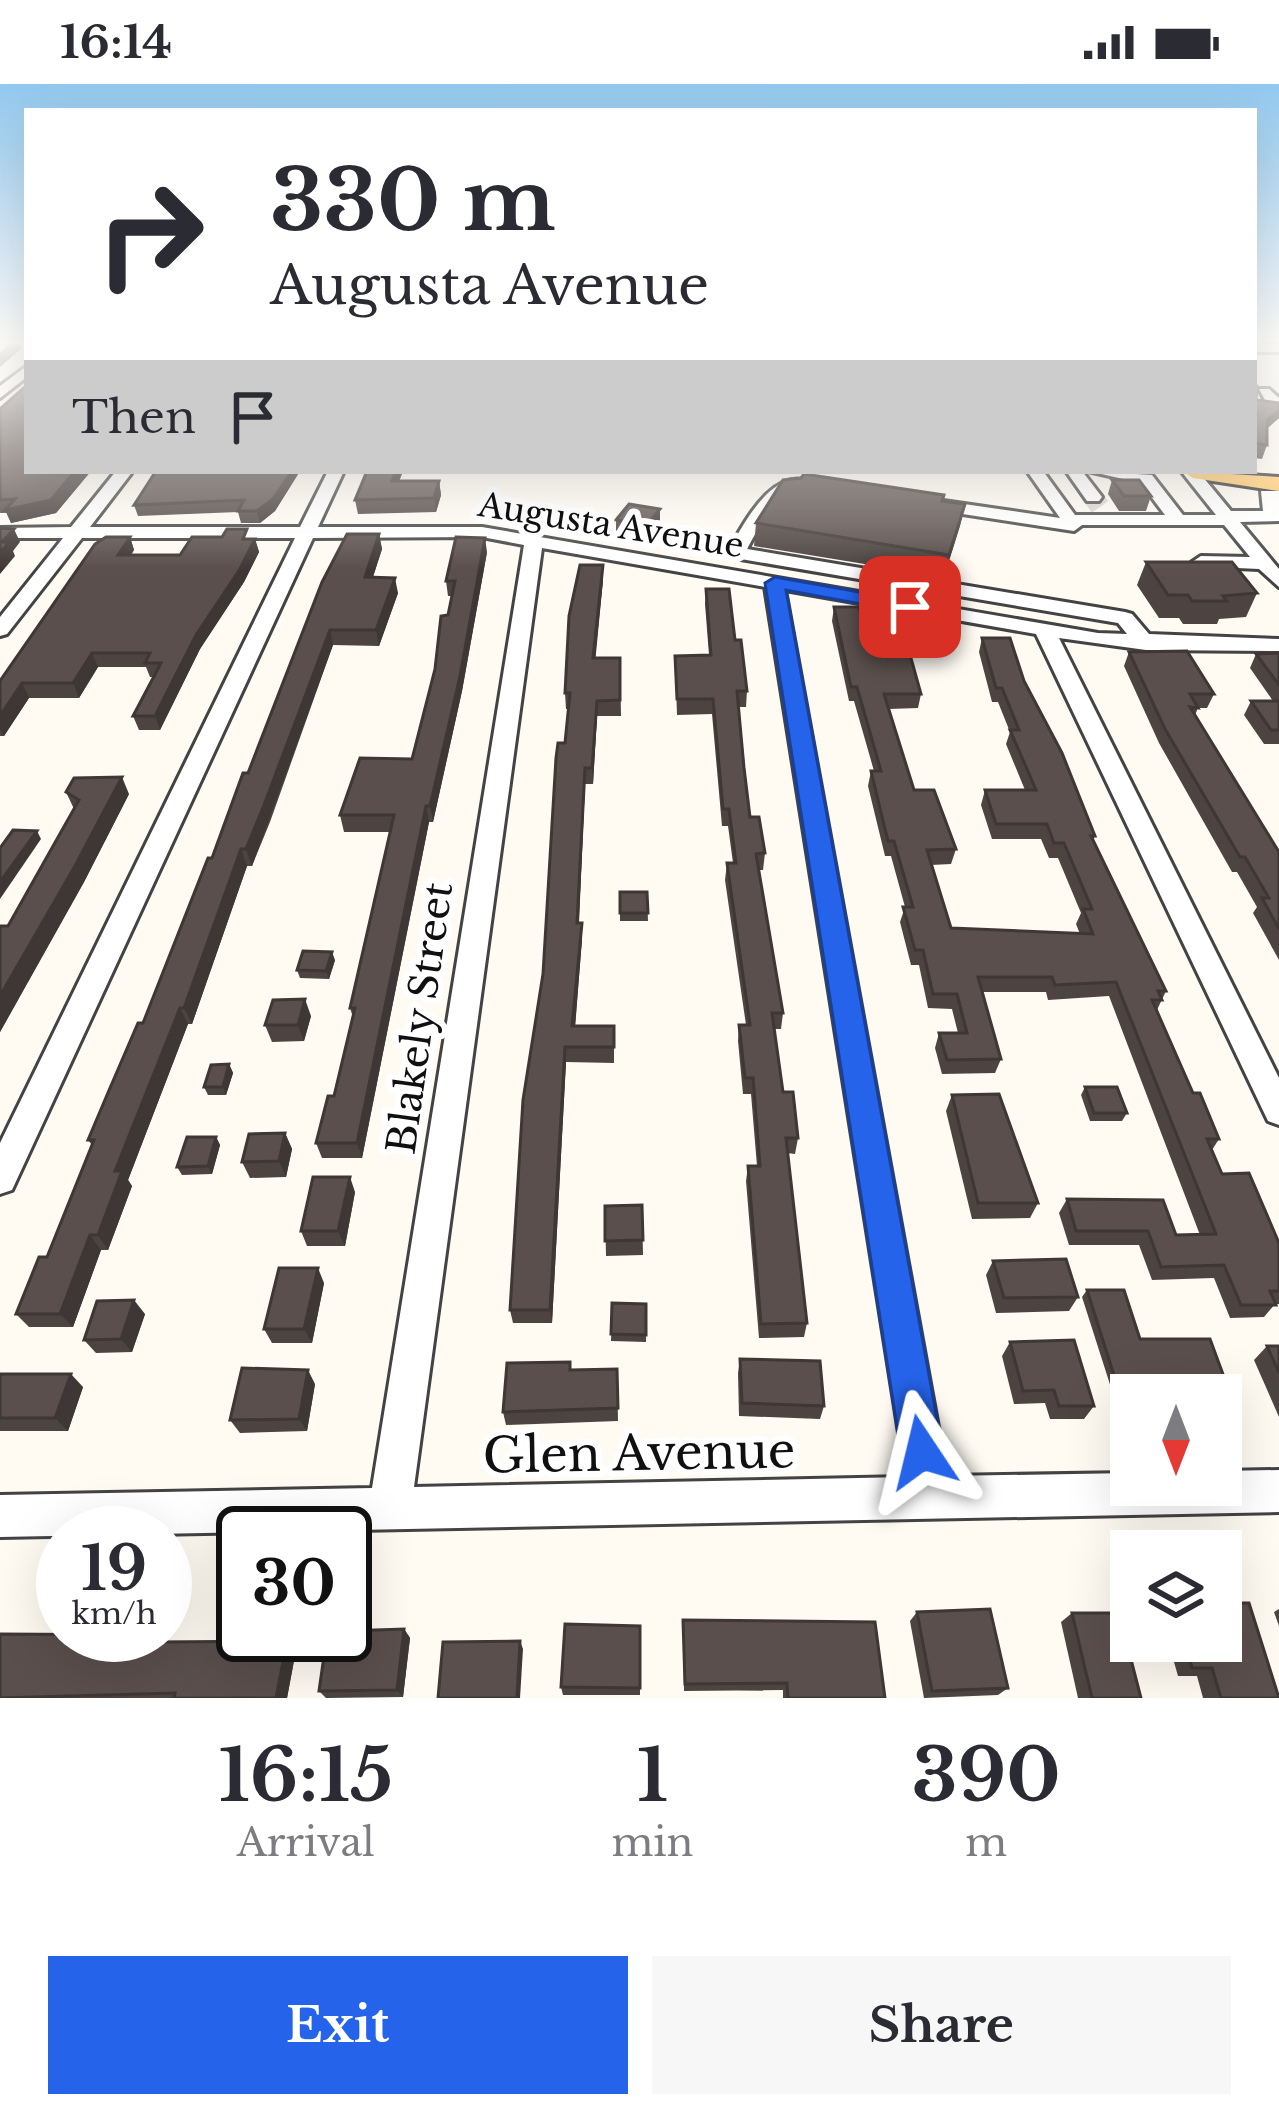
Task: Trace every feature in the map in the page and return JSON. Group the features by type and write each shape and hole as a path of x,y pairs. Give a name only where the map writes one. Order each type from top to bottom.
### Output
{"main road":[{"path":"1211,474 1279,484"}],"street":[{"path":"0,630 123,474"},
{"path":"0,1179 336,474"},
{"path":"908,501 1074,526 1037,474"},
{"path":"1075,474 1101,508"},
{"path":"1115,474 1147,479 1178,520"},
{"path":"1193,474 1279,581"},
{"path":"832,490 792,484 771,495 736,554 1125,618 1146,644"},
{"path":"1070,520 1101,508 1178,520 1276,522 1267,495 1279,496"},
{"name":"Augusta Avenue","path":"0,532 451,531 534,540 1045,631 1146,644 1279,645"},
{"name":"Blakely Street","path":"390,1509 534,540"},
{"path":"1201,562 1264,563"},
{"path":"775,583 929,1498"},
{"path":"1045,631 1279,1111"},
{"name":"Glen Avenue","path":"0,1516 1279,1491"}],"building":[{"path":"0,419 24,419 24,474 73,474 51,500 5,510 15,499 0,500"},
{"path":"1257,419 1268,419 1267,445 1257,443"},
{"path":"154,474 290,474 273,499 257,511 238,511 244,500 134,505"},
{"path":"366,474 395,474 392,481 439,481 434,498 355,500"},
{"path":"804,474 944,495 942,501 965,504 949,555 756,523 783,480"},
{"path":"1112,480 1139,480 1151,496 1124,496"},
{"path":"629,504 660,509 647,525 616,520"},
{"path":"0,528 14,529 2,542 9,542 0,553"},
{"path":"227,529 247,529 243,539 255,539 196,635 155,716 133,716 161,663 145,663 150,653 92,653 73,683 22,683 0,716 0,681 95,544 106,537 130,537 118,555 180,555 192,537 222,537"},
{"path":"347,534 379,534 365,577 395,578 376,630 330,630 264,805 246,849 241,849 184,1008 180,1008 115,1171 122,1171 98,1235 90,1235 60,1314 16,1314 39,1257 47,1257 94,1140 88,1140 138,1023 143,1023 322,582"},
{"path":"456,537 485,538 460,676 430,806 426,806 357,1143 316,1143 328,1096 334,1096 355,1008 350,1008 394,815 340,815 360,758 412,759 435,669 441,616 448,615 455,581 446,581"},
{"path":"1146,562 1232,562 1257,593 1223,596 1227,601 1168,595"},
{"path":"580,565 603,565 593,658 620,658 620,700 597,701 592,768 585,768 577,923 582,923 572,1026 614,1026 614,1047 565,1047 550,1310 510,1310 523,1100 543,974 556,758 558,743 565,743 569,616"},
{"path":"706,589 729,589 735,640 741,640 747,691 737,691 744,768 750,817 759,817 765,853 756,854 783,1013 772,1013 783,1092 793,1092 798,1138 786,1138 807,1323 761,1324 748,1166 760,1166 753,1078 745,1078 739,1025 750,1025 727,863 736,863 729,809 723,809 713,699 677,699 675,656 711,655"},
{"path":"834,607 859,607 870,651 909,651 921,694 884,694 914,790 934,790 956,849 927,850 951,928 1093,934 1083,909 1092,909 1064,843 1054,843 1047,824 996,824 985,790 1036,790 1010,730 1019,730 1002,688 996,688 982,638 1010,638 1024,681 1062,753 1095,836 1091,836 1166,991 1158,991 1162,1000 1152,1000 1219,1139 1207,1139 1222,1174 1249,1173 1279,1243 1279,1291 1270,1291 1276,1305 1241,1305 1224,1265 1161,1267 1148,1231 1076,1231 1067,1199 1163,1200 1176,1235 1216,1234 1116,982 1055,985 1052,977 978,977 1001,1059 947,1060 939,1033 967,1033 957,994 933,994 923,950 915,950 903,907 913,907 894,841 888,841 871,771 881,771 857,687 851,687"},
{"path":"1187,651 1214,694 1190,694 1198,708 1190,707 1279,852 1279,929 1262,898 1269,898 1165,729 1129,652"},
{"path":"1279,653 1279,685 1256,654"},
{"path":"1251,701 1279,701 1279,730 1271,730"},
{"path":"122,777 0,996 0,926 8,926 79,800 66,792 74,778"},
{"path":"13,830 37,831 0,882 0,848"},
{"path":"620,892 647,892 648,913 620,913"},
{"path":"303,951 332,952 326,971 297,970"},
{"path":"305,999 298,1025 265,1025 273,1000"},
{"path":"229,1064 223,1087 204,1087 211,1065"},
{"path":"1085,1087 1117,1087 1127,1113 1094,1113"},
{"path":"999,1094 1038,1203 978,1203 952,1095"},
{"path":"285,1133 279,1161 242,1162 249,1134"},
{"path":"187,1137 216,1137 208,1166 177,1167"},
{"path":"313,1177 350,1177 338,1231 301,1231"},
{"path":"642,1205 643,1240 605,1241 605,1206"},
{"path":"1066,1259 1078,1297 1004,1298 993,1261"},
{"path":"279,1268 318,1268 304,1329 264,1329"},
{"path":"1087,1290 1124,1290 1140,1339 1210,1339 1223,1374 1114,1374"},
{"path":"134,1300 121,1339 84,1340 97,1301"},
{"path":"612,1303 646,1304 646,1335 611,1334"},
{"path":"1074,1340 1094,1406 1059,1406 1054,1390 1023,1391 1010,1342"},
{"path":"1267,1346 1279,1346 1279,1373"},
{"path":"740,1359 820,1361 824,1406 742,1403"},
{"path":"570,1362 570,1370 617,1369 618,1408 503,1412 507,1363"},
{"path":"242,1368 308,1370 299,1419 230,1420"},
{"path":"0,1374 71,1374 55,1418 0,1418"},
{"path":"1242,1603 1249,1603 1279,1698 1221,1698 1212,1668 1192,1668 1190,1662 1242,1662"},
{"path":"990,1609 1008,1688 932,1691 917,1612"},
{"path":"1072,1613 1110,1613 1110,1662 1132,1662 1141,1698 1092,1698"},
{"path":"683,1620 875,1622 885,1698 788,1698 787,1683 685,1684"},
{"path":"565,1624 640,1626 640,1688 561,1687"},
{"path":"404,1629 397,1690 319,1691 323,1662 372,1662 372,1630"},
{"path":"0,1634 36,1634 36,1662 192,1662 192,1642 216,1642 216,1662 283,1662 276,1698 174,1698 175,1693 0,1698"},
{"path":"520,1641 517,1698 438,1698 443,1642"}],"tunnel":[{"path":"1093,497 1100,507"}],"route":[{"path":"910,607 775,583 922,1452"}]}
